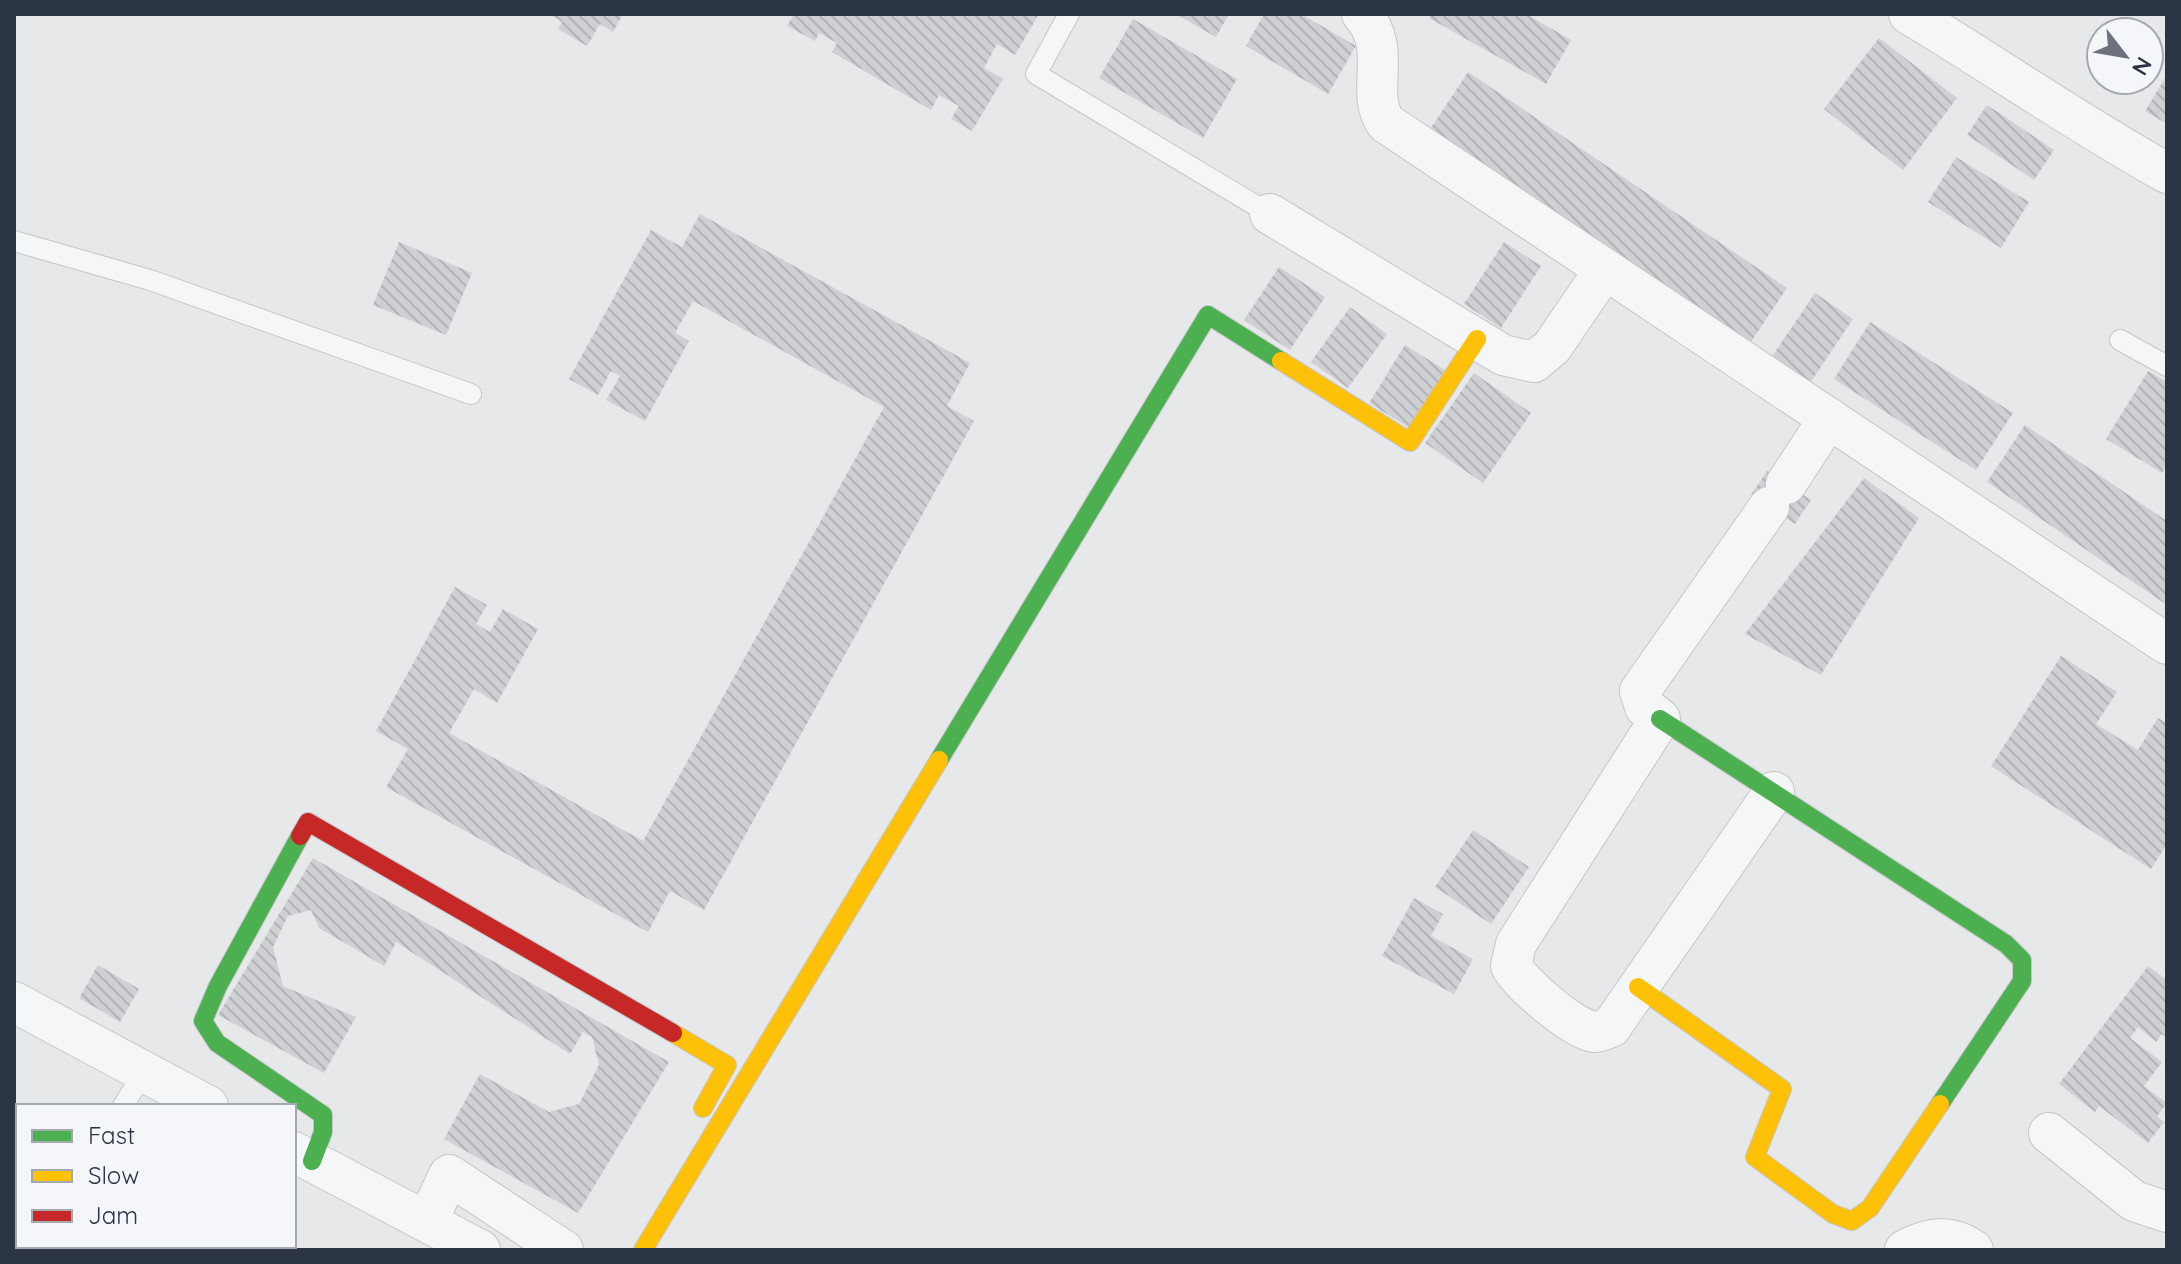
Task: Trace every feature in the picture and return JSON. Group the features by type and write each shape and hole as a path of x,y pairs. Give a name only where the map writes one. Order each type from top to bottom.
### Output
{"street":[{"path":"1362,14 1372,25 1379,45 1378,106 1386,123 2167,644"},
{"path":"1909,14 2002,70 2087,129 2167,173"},
{"path":"1270,214 1503,355 1534,362 1552,347 1605,269"},
{"path":"643,1250 1208,315 1410,442 1477,339"},
{"path":"1638,987 1782,1089 1780,1105 1756,1139 1755,1157 1833,1214 1852,1221 1870,1208 2022,981 2022,960 2006,944 1645,707 1640,691 1829,418"},
{"path":"1660,719 1516,944 1511,966 1519,981 1583,1028 1597,1032 1611,1027 1774,792"},
{"path":"480,1250 303,1156 323,1132 323,1115 217,1043 203,1021 218,986 308,822 727,1065 697,1118"},
{"path":"14,1002 204,1104"},
{"path":"2049,1133 2134,1201 2167,1212"},
{"path":"427,1222 449,1175 563,1250"},
{"path":"623,1250 660,1184"},
{"path":"1905,1250 1930,1238 1958,1240 1973,1250"}],"lane":[{"path":"1069,14 1036,74 1270,214"},
{"path":"14,241 150,280 471,394"},
{"path":"2120,340 2167,366"},
{"path":"124,1104 144,1072"}],"building":[{"path":"549,14 623,14 613,32 600,24 587,46 558,29 562,22"},
{"path":"794,14 1039,14 1015,55 997,44 984,68 1003,79 972,131 951,119 959,106 939,95 931,110 832,52 837,43 819,33 815,41 787,26"},
{"path":"1176,14 1229,14 1216,37"},
{"path":"1264,14 1301,14 1356,46 1328,94 1246,46"},
{"path":"1432,14 1526,14 1571,40 1546,84 1429,18"},
{"path":"1133,19 1237,79 1203,138 1099,78"},
{"path":"1879,38 1957,98 1903,170 1824,109"},
{"path":"1468,72 1787,288 1750,343 1431,128"},
{"path":"2167,75 2167,124 2145,111 2154,96 2165,96"},
{"path":"1987,105 2054,150 2034,180 1967,135"},
{"path":"1956,157 2029,202 2001,248 1928,202"},
{"path":"700,214 970,363 947,406 974,421 704,910 670,891 648,932 386,787 408,749 376,731 455,587 487,605 476,624 490,632 503,609 538,629 497,703 474,689 449,733 643,841 884,407 693,301 675,333 689,341 645,421 606,400 620,376 611,371 598,395 569,379 651,230 682,247"},
{"path":"399,242 472,273 446,335 373,305"},
{"path":"1504,242 1541,266 1501,328 1464,304"},
{"path":"1279,267 1325,297 1290,350 1244,320"},
{"path":"1815,293 1853,319 1810,383 1771,358"},
{"path":"1350,307 1387,334 1348,388 1311,362"},
{"path":"1870,322 2013,413 1976,470 1834,379"},
{"path":"1405,345 1448,372 1413,430 1369,403"},
{"path":"2148,371 2167,382 2167,464 2162,473 2106,439"},
{"path":"1474,373 1531,413 1483,483 1425,443"},
{"path":"2025,425 2167,521 2167,605 1987,482"},
{"path":"1767,471 1811,500 1795,524 1751,495"},
{"path":"1864,478 1919,518 1821,675 1745,634"},
{"path":"2061,656 2117,692 2096,724 2138,750 2158,718 2167,723 2167,844 2151,869 1991,766"},
{"path":"1473,830 1529,867 1491,924 1435,887"},
{"path":"313,858 669,1062 578,1213 444,1139 480,1074 549,1112 579,1104 599,1065 592,1037 583,1032 570,1054 396,942 384,966 319,928 311,910 288,916 273,947 283,986 356,1017 324,1073 218,1015"},
{"path":"1414,898 1443,914 1431,936 1473,959 1454,994 1382,956"},
{"path":"98,965 139,989 120,1022 79,998"},
{"path":"2148,966 2167,980 2167,1038 2162,1034 2156,1042 2138,1027 2130,1038 2162,1062 2144,1086 2167,1103 2157,1116 2164,1122 2148,1143 2099,1106 2095,1112 2059,1084"},
{"path":"14,1124 16,1180 14,1179"},
{"path":"112,1248 179,1250 113,1250"}],"traffic: fast":[{"path":"939,760 1208,315 1281,361"},
{"path":"1660,719 2006,944 2022,960 2022,981 1940,1104"},
{"path":"300,836 218,986 203,1021 217,1043 323,1115 323,1132 312,1161"}],"traffic: slow":[{"path":"1281,361 1410,442 1477,339"},
{"path":"643,1250 939,760"},
{"path":"1638,987 1782,1089 1755,1157 1833,1214 1852,1221 1870,1208 1940,1104"},
{"path":"673,1033 727,1065 703,1108"}],"traffic: jam":[{"path":"300,836 308,822 673,1033"}]}
